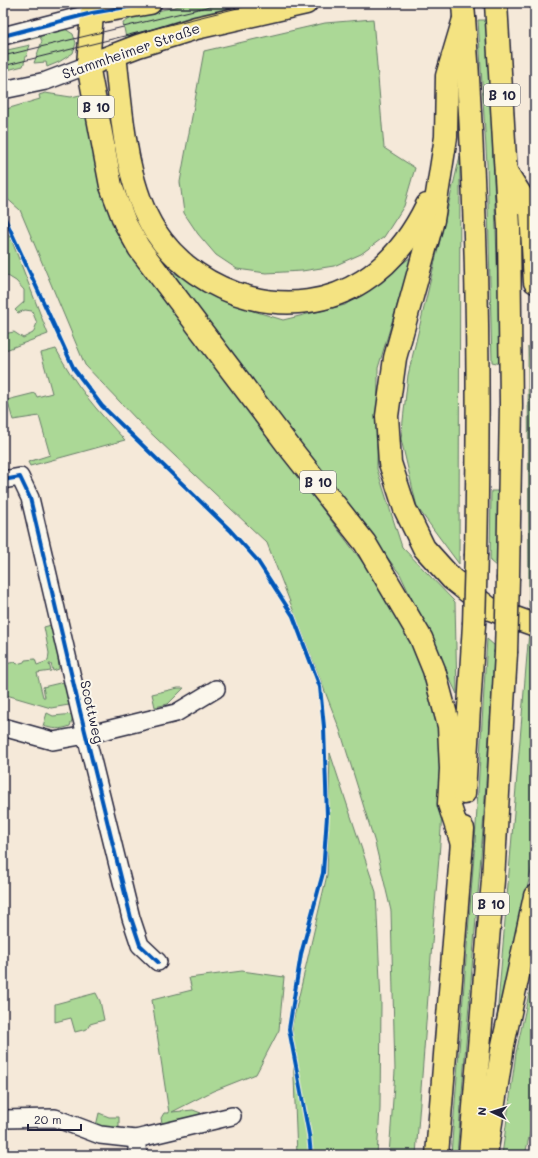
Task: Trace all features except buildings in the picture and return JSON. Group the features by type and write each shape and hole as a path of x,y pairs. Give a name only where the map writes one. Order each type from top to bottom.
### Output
{"main road":[{"path":"92,8 150,3"},
{"name":"Stammheimer Straße","path":"88,65 196,28 306,3"},
{"path":"92,8 115,55 128,150 136,187 146,214 162,241 184,265 210,282 226,290 256,299 286,302 318,299 350,288 378,270 405,243 415,229 437,182"},
{"path":"88,65 92,8"},
{"path":"463,11 447,76 446,136 437,182 433,220 395,358 387,416 390,463 405,509 424,548 452,579 490,609 535,625"},
{"name":"B 10","path":"438,1155 462,844 474,624 476,554 479,416 475,217 463,11"},
{"name":"B 10","path":"470,1155 493,880 506,653 508,577 511,405 509,228 497,11"},
{"name":"B 10","path":"88,65 111,186 125,223 139,248 290,448 365,543 420,638 434,670 449,726 451,769 449,804 462,844"},
{"name":"B 10","path":"506,172 531,211 535,282"},
{"path":"486,1155 503,1045 535,896"}],"street":[{"path":"3,36 92,8"},
{"name":"Stammheimer Straße","path":"3,90 46,81 88,65"},
{"name":"Scottweg","path":"3,480 20,478 30,498 86,735 135,929 140,945 158,962"},
{"path":"3,727 53,741 86,735 176,713 216,689"},
{"path":"3,1119 55,1118 137,1147 232,1116"}],"green space":[{"path":"193,3 273,3 126,38 123,23 135,16"},
{"path":"373,19 384,148 415,168 404,206 384,237 361,254 334,266 302,271 266,273 237,269 216,255 198,234 184,213 180,182 204,51 325,23"},
{"path":"478,20 488,20 501,364 492,362 487,164"},
{"path":"55,28 65,29 73,34 76,43 73,53 59,62 47,67 46,62 34,63 42,41 40,37 24,41 23,35"},
{"path":"30,45 23,66 3,71 3,51"},
{"path":"45,93 71,97 80,95 88,111 106,205 131,255 376,580 421,657 431,685 441,742 442,800 439,859 416,1155 389,1155 395,1071 391,911 375,843 340,730 267,543 138,421 85,365 20,210 3,195 3,110 40,99 39,95"},
{"path":"460,156 459,564 417,507 401,439 408,375"},
{"path":"3,225 12,241 48,334 3,351 3,334 14,332 23,338 33,333 37,323 32,311 25,310 18,313 15,310 24,302 24,290 16,281 3,273"},
{"path":"418,252 402,289 378,368 377,469 402,547 455,602 457,694 400,574 311,459 172,272 247,309 283,320 345,305"},
{"path":"528,346 535,389 535,610 529,608"},
{"path":"56,349 87,397 125,440 30,466 28,462 50,455 39,416 13,420 7,400 35,393 37,397 52,393 41,353"},
{"path":"491,491 499,491 497,567 490,561"},
{"path":"51,625 59,656 59,669 53,671 51,664 49,664 51,671 37,673 43,697 45,697 43,687 64,682 69,705 51,708 3,694 3,661 5,664 15,662 17,664 24,662 25,660 35,659 37,665 48,661 49,653 44,627"},
{"path":"529,631 535,634 535,854 497,1017"},
{"path":"487,639 495,646 482,843 457,1155 451,1155 475,842"},
{"path":"184,688 168,704 155,707 152,694"},
{"path":"47,713 53,716 74,714 70,726 56,729 43,726"},
{"path":"330,753 376,892 381,1003 380,1109 377,1155 297,1155 292,1026 327,875"},
{"path":"535,966 535,1111 525,1155 502,1155 516,1053"},
{"path":"242,971 284,977 279,1030 256,1074 213,1091 172,1112 193,1110 201,1113 194,1118 163,1127 161,1118 164,1113 169,1113 152,1000 192,990 189,978"},
{"path":"96,993 100,1001 104,1020 90,1024 87,1029 75,1032 71,1018 55,1022 55,1004"},
{"path":"99,1113 109,1117 119,1117 119,1130 96,1126"}],"tram line":[{"path":"3,56 223,3"},
{"path":"3,66 258,3"}],"cycle path":[{"path":"3,36 92,13 150,3"},
{"path":"3,214 74,369 102,406 230,530 257,560 293,616 320,687 324,727 327,816 323,873 301,954 289,1029 309,1135 311,1155"},
{"path":"3,480 20,477 30,498 79,707 131,918 140,945 158,962"}]}
